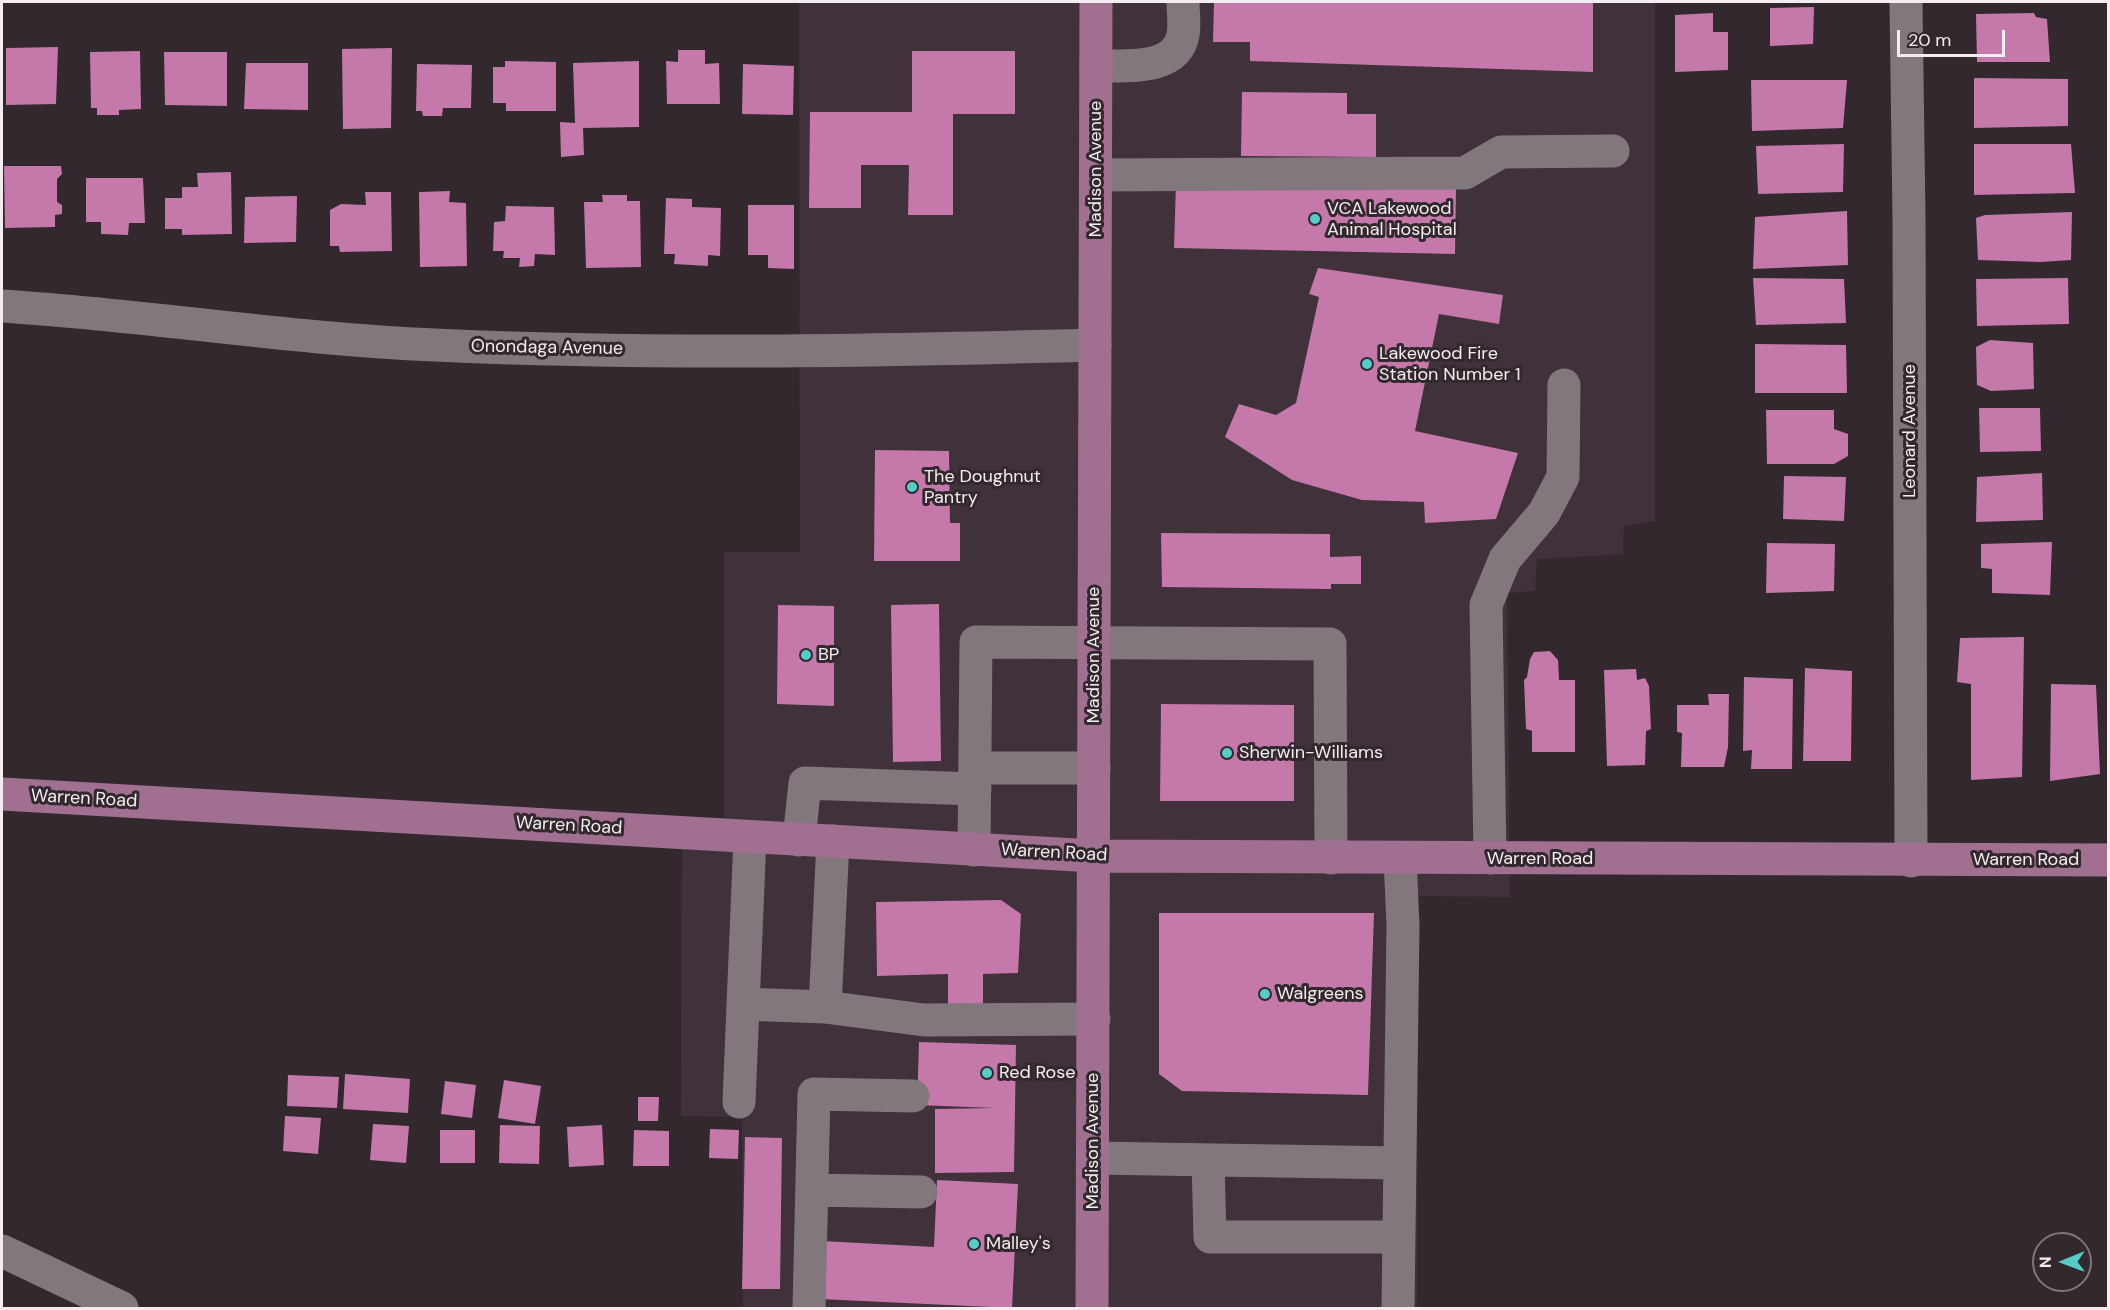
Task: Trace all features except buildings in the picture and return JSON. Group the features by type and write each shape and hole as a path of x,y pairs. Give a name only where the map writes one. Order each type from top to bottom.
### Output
{"main road":[{"name":"Madison Avenue","path":"1092,1308 1096,2"},
{"name":"Warren Road","path":"2,794 1094,856 2109,860"}],"street":[{"path":"1096,66 1157,64 1174,51 1183,37 1183,2"},
{"name":"Leonard Avenue","path":"1906,2 1910,219 1911,861"},
{"path":"1096,176 1465,173 1501,152 1613,151"},
{"name":"Onondaga Avenue","path":"2,306 322,339 446,346 549,349 936,350 1095,345"},
{"path":"1490,858 1486,605 1505,559 1544,513 1563,477 1564,385"},
{"path":"974,850 976,642 1330,644 1331,858"},
{"path":"799,840 805,783 975,779 1094,768"},
{"path":"740,1102 750,837"},
{"path":"825,1007 832,841"},
{"path":"1398,1308 1403,925 1400,858"},
{"path":"743,1004 825,1007 924,1020 1094,1019"},
{"path":"809,1308 814,1094 913,1096"},
{"path":"1093,1158 1400,1163"},
{"path":"1208,1160 1210,1237 1399,1237"},
{"path":"812,1190 921,1192"},
{"path":"2,1251 122,1308"}],"shaded area":[{"path":"799,2 1655,2 1655,521 1624,526 1623,554 1537,559 1535,591 1507,593 1510,897 1418,896 1417,1308 743,1308 742,1117 681,1116 682,840 724,842 724,552 800,552"}],"place":[{"name":"VCA Lakewood Animal Hospital","path":"1315,219"},
{"name":"Lakewood Fire Station Number 1","path":"1367,364"},
{"name":"The Doughnut Pantry","path":"912,487"},
{"name":"BP","path":"806,655"},
{"name":"Sherwin-Williams","path":"1227,753"},
{"name":"Walgreens","path":"1265,994"},
{"name":"Red Rose","path":"987,1073"},
{"name":"Malley's","path":"974,1244"}]}
